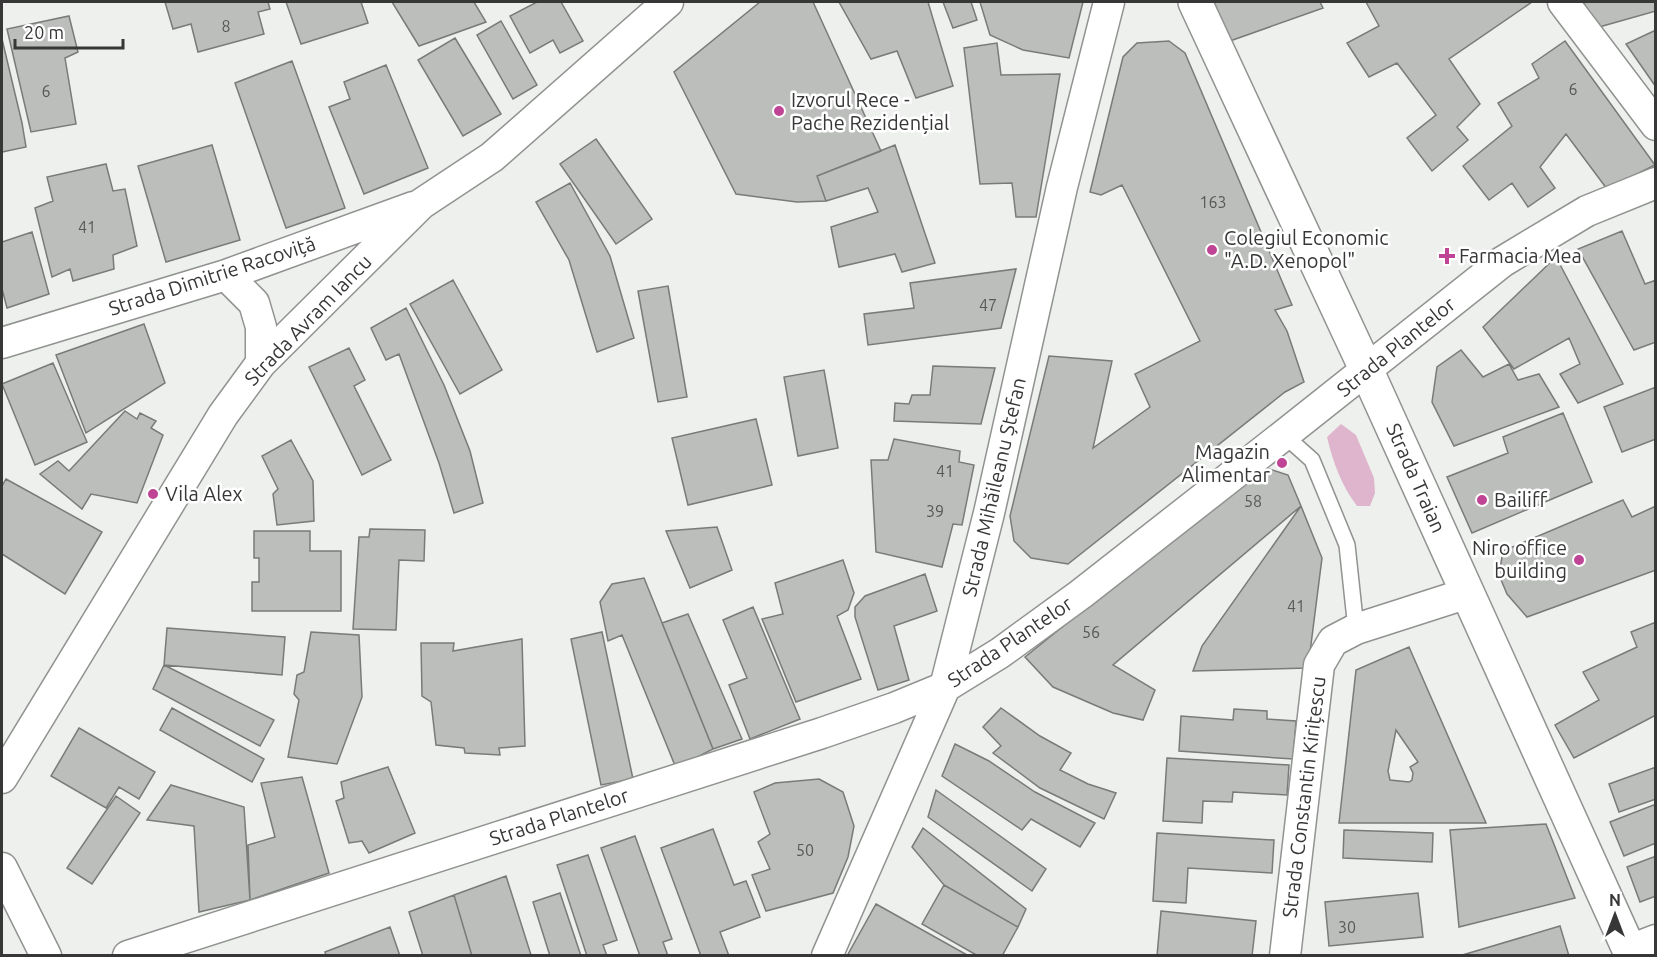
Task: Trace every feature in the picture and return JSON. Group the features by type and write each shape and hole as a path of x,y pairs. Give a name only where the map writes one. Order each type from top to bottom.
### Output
{"street":[{"name":"Strada Avram Iancu","path":"2,778 223,415 261,363 422,204 492,157 668,2"},
{"name":"Strada Mihăileanu Ștefan","path":"827,956 945,687 988,513 1062,187 1109,2"},
{"name":"Strada Traian","path":"1195,2 1468,593 1639,949"},
{"path":"1563,2 1656,125"},
{"name":"Strada Plantelor","path":"128,956 822,733 894,708 945,687 1086,599 1164,537 1284,435 1502,262 1587,212 1656,183"},
{"name":"Strada Dimitrie Racoviță","path":"2,343 226,275 422,204"},
{"path":"226,275 254,303 261,327 261,363"},
{"name":"Strada Constantin Kirițescu","path":"1285,956 1319,665 1333,641 1356,629 1468,593"},
{"path":"2,868 46,956"}],"lane":[{"path":"1284,435 1312,460 1347,545 1356,629"}],"shaded area":[{"path":"1341,424 1356,435 1374,478 1375,493 1370,506 1357,506 1346,490 1335,464 1327,437"}],"building":[{"path":"165,2 268,2 270,9 258,12 264,34 198,52 191,24 173,29"},
{"path":"286,2 361,2 368,23 301,44"},
{"path":"392,2 474,2 486,22 419,46"},
{"path":"537,2 561,2 583,41 560,53 553,40 530,53 510,16"},
{"name":"Izvorul Rece - Pache Rezidențial","path":"760,2 813,2 881,151 817,176 826,201 797,202 736,194 674,72"},
{"path":"839,2 928,2 953,86 916,98 897,51 871,59"},
{"path":"943,2 971,2 977,20 953,28"},
{"path":"980,2 1083,2 1069,58 1023,50 990,35"},
{"path":"1214,2 1320,2 1323,8 1230,41"},
{"path":"1366,2 1532,2 1449,59 1480,104 1457,127 1468,140 1432,171 1407,138 1436,115 1397,63 1369,77 1347,43 1379,26"},
{"path":"1584,2 1656,2 1656,11 1592,29"},
{"path":"69,16 78,52 65,58 76,124 31,132 7,29"},
{"path":"501,21 537,85 513,99 477,35"},
{"path":"1656,30 1656,87 1626,44"},
{"path":"455,38 501,114 463,136 418,60"},
{"path":"2,39 26,147 2,152"},
{"name":"Colegiul Economic \"A.D. Xenopol\"","path":"1169,41 1185,53 1292,305 1275,310 1287,331 1304,382 1285,392 1068,564 1031,558 1014,541 1010,516 1049,356 1112,361 1093,448 1150,407 1135,374 1200,341 1122,185 1101,195 1090,192 1123,57 1137,43"},
{"path":"1565,41 1655,165 1607,189 1566,134 1540,167 1555,188 1528,207 1512,183 1489,200 1463,166 1512,126 1498,103 1539,78 1532,64"},
{"path":"997,43 1001,75 1060,74 1036,217 1016,217 1012,183 980,184 964,48"},
{"path":"292,61 345,208 286,228 235,83"},
{"path":"386,65 428,168 364,194 329,107 350,99 344,82"},
{"path":"596,139 652,219 616,244 560,164"},
{"path":"212,145 240,240 166,262 138,166"},
{"path":"895,145 935,263 902,272 895,254 839,267 831,227 878,212 868,188 826,201 817,176"},
{"path":"106,164 113,191 125,189 137,246 113,255 114,269 73,281 70,269 52,277 35,208 53,201 47,177"},
{"path":"570,183 610,256 634,338 597,352 569,260 536,202"},
{"path":"1622,231 1645,284 1656,280 1656,342 1634,350 1578,249"},
{"path":"32,232 49,294 7,308 2,289 2,242"},
{"path":"1556,257 1623,384 1578,403 1560,374 1580,364 1569,338 1514,369 1483,327"},
{"path":"1016,269 1001,328 868,345 864,314 914,308 910,283"},
{"path":"453,280 502,370 460,394 410,304"},
{"path":"668,286 687,397 658,402 638,291"},
{"path":"406,308 444,385 470,451 483,503 454,513 439,463 399,354 386,360 371,328"},
{"path":"144,324 165,383 86,433 56,355"},
{"path":"349,348 365,380 354,386 391,460 362,475 309,367"},
{"path":"1461,350 1483,377 1509,364 1518,380 1539,374 1559,407 1454,446 1432,402 1437,367"},
{"path":"53,363 87,442 35,465 2,384"},
{"path":"933,366 995,368 981,424 894,421 895,403 909,404 912,395 930,395"},
{"path":"824,370 838,448 798,456 784,377"},
{"path":"1656,387 1656,439 1622,452 1604,407"},
{"path":"125,411 137,419 140,413 156,421 151,428 163,435 137,503 91,494 82,509 40,474 58,461 69,471"},
{"path":"1563,413 1592,482 1472,533 1447,477 1508,453 1503,437"},
{"path":"756,419 772,485 688,505 672,438"},
{"path":"894,439 960,451 959,462 974,465 962,525 953,524 942,567 876,552 871,460 888,460"},
{"path":"291,440 313,481 314,521 277,525 273,494 278,489 262,456"},
{"path":"1269,469 1288,475 1301,506 1113,665 1155,690 1143,720 1113,713 1053,687 1025,657 1251,475"},
{"path":"6,479 102,532 65,594 2,554 2,486"},
{"name":"Niro office building","path":"1623,500 1632,517 1656,506 1656,570 1527,617 1507,594 1499,575 1503,551"},
{"path":"1301,506 1322,558 1308,668 1193,671 1202,646"},
{"path":"717,527 732,570 690,588 666,531"},
{"path":"370,529 425,530 424,561 399,560 396,630 353,629 359,537 369,537"},
{"path":"254,531 310,531 310,551 341,551 341,611 252,611 252,582 259,582 259,558 254,558"},
{"path":"843,560 854,593 848,610 837,616 861,679 796,702 762,619 783,614 775,583"},
{"path":"925,574 937,611 894,626 909,680 878,690 855,617 855,607 865,596"},
{"path":"644,578 713,749 676,768 622,635 608,641 600,602 612,584"},
{"path":"753,607 800,719 750,739 729,685 747,678 723,620"},
{"path":"688,614 742,739 713,749 662,623"},
{"path":"1656,622 1656,715 1574,758 1555,725 1599,700 1583,672 1637,647 1631,632"},
{"path":"167,628 285,637 282,675 164,665"},
{"path":"311,632 359,635 362,697 337,764 288,757 299,700 294,694 297,675 304,672"},
{"path":"602,632 633,779 601,785 571,639"},
{"path":"522,639 525,746 499,748 500,755 465,753 464,748 436,745 431,702 422,696 421,643 454,643 453,651"},
{"path":"1409,647 1486,823 1339,823 1356,670","holes":["1396,730 1418,762 1410,767 1413,773 1412,780 1409,782 1390,780 1388,771"]},
{"path":"164,665 274,720 260,746 153,689"},
{"path":"172,708 264,759 252,782 160,730"},
{"path":"1001,708 1040,736 1071,753 1060,770 1088,784 1116,793 1104,819 1040,788 993,753 1001,746 983,727"},
{"path":"1234,709 1267,711 1267,719 1296,721 1293,759 1179,751 1181,716 1233,720"},
{"path":"79,728 155,772 139,799 119,787 106,808 51,776"},
{"path":"955,744 989,761 1035,792 1095,823 1080,847 1031,819 1022,830 942,776"},
{"path":"1167,758 1289,765 1287,795 1233,792 1232,802 1203,801 1202,823 1163,821"},
{"path":"388,767 415,833 369,853 362,841 349,843 336,801 344,798 341,782"},
{"path":"1656,767 1656,799 1619,812 1609,784"},
{"path":"302,777 329,873 250,900 248,845 275,837 261,783"},
{"path":"819,779 843,792 854,826 848,857 833,893 766,911 752,875 770,869 758,842 770,834 754,792 775,783"},
{"path":"171,785 244,807 250,900 199,912 194,826 147,820"},
{"path":"936,790 1046,869 1032,891 928,817"},
{"path":"116,796 140,813 92,884 67,868"},
{"path":"1656,804 1656,843 1624,856 1610,822"},
{"path":"1546,824 1575,898 1459,927 1450,830"},
{"path":"923,828 1026,909 1018,927 944,885 912,847"},
{"path":"713,829 734,885 746,881 760,917 720,932 729,956 701,956 661,848"},
{"path":"1344,830 1433,833 1432,862 1343,858"},
{"path":"1157,833 1274,840 1272,873 1188,868 1186,903 1153,901"},
{"path":"635,836 672,939 663,942 668,956 640,956 601,848"},
{"path":"588,855 617,940 603,945 607,956 587,956 557,865"},
{"path":"1656,856 1656,896 1640,902 1627,867"},
{"path":"506,876 531,955 472,956 454,895"},
{"path":"944,885 1018,927 1002,956 978,956 922,924"},
{"path":"560,893 581,956 550,956 533,902"},
{"path":"1418,893 1423,937 1329,946 1325,902"},
{"path":"454,895 472,956 423,956 409,912"},
{"path":"876,904 969,956 847,956"},
{"path":"1161,911 1256,921 1252,956 1157,956"},
{"path":"1560,926 1569,956 1459,956"},
{"path":"390,927 400,956 326,956 325,952"}],"place":[{"name":"Izvorul Rece - Pache Rezidențial","path":"779,111"},
{"name":"Colegiul Economic \"A.D. Xenopol\"","path":"1212,250"},
{"name":"Farmacia Mea","path":"1447,256"},
{"name":"Magazin Alimentar","path":"1282,463"},
{"name":"Vila Alex","path":"153,494"},
{"name":"Bailiff","path":"1482,500"},
{"name":"Niro office building","path":"1579,560"}]}
